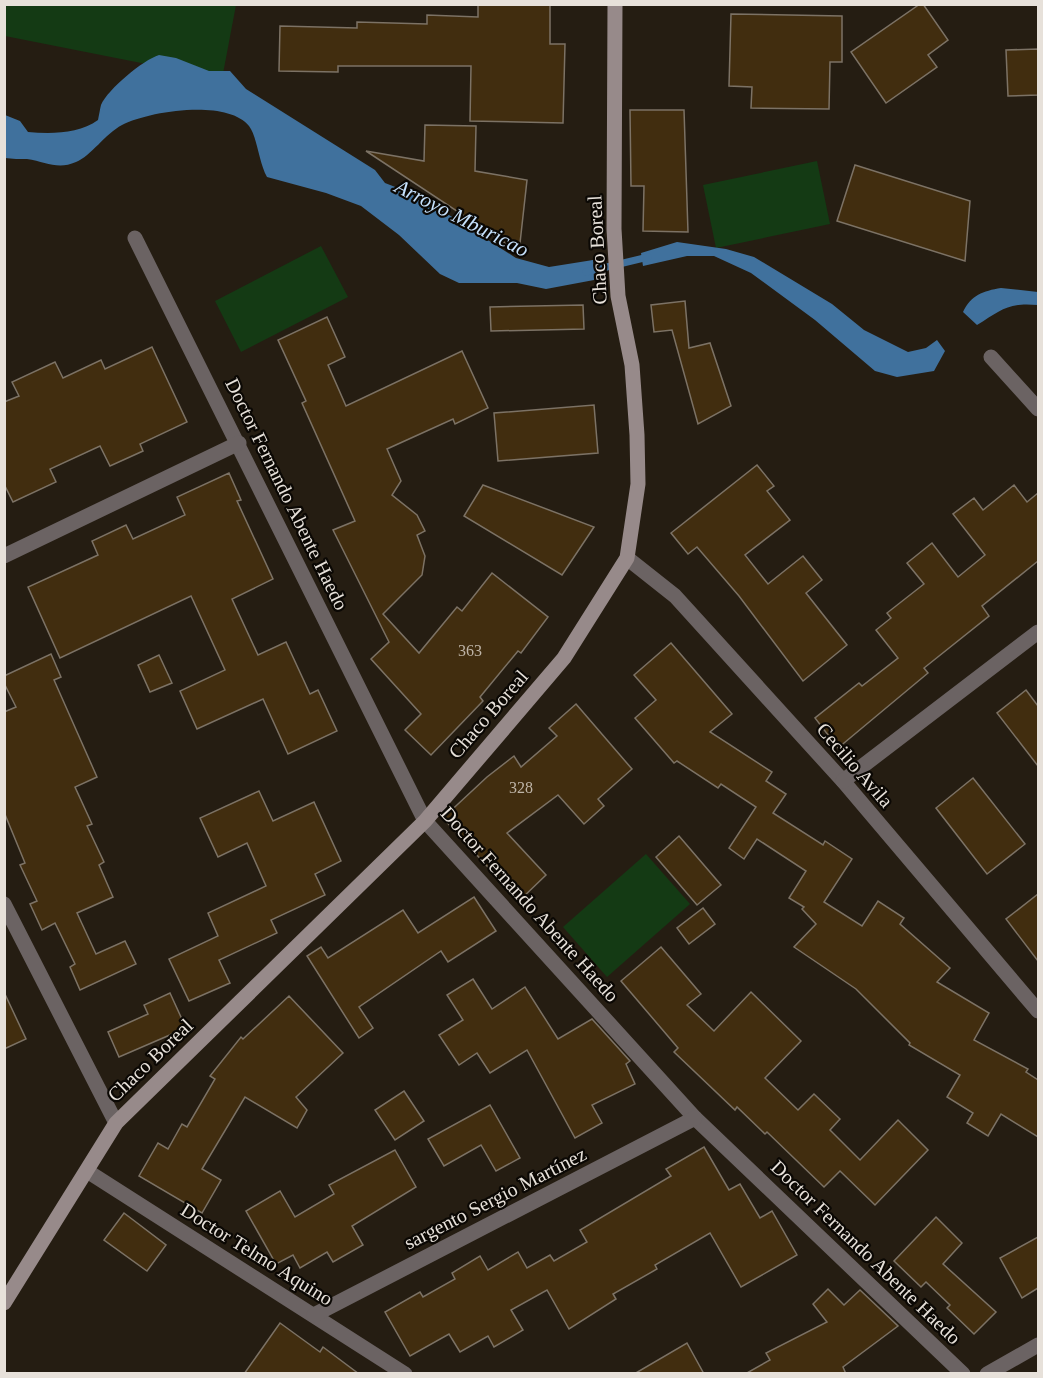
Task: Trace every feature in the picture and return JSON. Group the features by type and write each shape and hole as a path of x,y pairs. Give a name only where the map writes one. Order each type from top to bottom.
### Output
{"main road":[{"name":"Chaco Boreal","path":"4,1303 116,1123 425,821 564,658 627,558 638,484 637,435 632,365 618,296 614,229 615,4"}],"street":[{"name":"Doctor Fernando Abente Haedo","path":"135,238 239,443 425,821 695,1118 963,1374"},
{"path":"991,357 1038,409"},
{"path":"4,556 239,443"},
{"name":"Cecilio Avila","path":"627,558 675,596 843,782 1038,1011"},
{"path":"843,782 1038,632"},
{"path":"4,904 116,1123"},
{"name":"sargento Sergio Martínez","path":"314,1315 695,1118"},
{"name":"Doctor Telmo Aquino","path":"87,1171 405,1374"},
{"path":"987,1374 1038,1345"}],"green space":[{"path":"4,5 236,5 222,79 5,36"},
{"path":"817,161 830,224 716,248 703,185"},
{"path":"321,246 348,297 241,352 215,301"},
{"path":"646,854 690,904 607,977 563,927"}],"water":[{"path":"159,55 176,58 209,71 230,71 246,89 375,170 385,183 421,197 516,258 549,267 593,260 594,280 546,289 517,283 459,283 440,274 399,235 361,206 326,193 267,177 252,130 238,118 224,112 188,110 151,115 135,120 116,129 82,159 70,164 58,165 27,159 5,158 5,115 20,121 28,132 55,133 90,125 98,120 101,105 118,83 144,63"},
{"path":"677,242 726,249 754,257 832,304 864,330 908,352 926,348 937,340 945,351 934,371 897,377 875,371 815,320 751,273 714,256 687,256 643,266 641,253"},
{"path":"1001,288 1038,292 1038,305 1012,306 999,311 977,325 963,312 978,295"}],"building":[{"path":"478,4 550,4 550,44 565,44 563,123 470,121 471,66 338,66 338,72 279,71 280,26 357,28 357,22 427,24 427,15 478,17"},
{"path":"923,4 948,40 928,55 937,67 886,103 851,52"},
{"path":"731,14 842,16 842,62 830,62 829,109 751,108 752,87 729,86"},
{"path":"1038,49 1038,95 1008,96 1006,50"},
{"path":"630,110 684,110 688,232 643,231 644,186 631,186"},
{"path":"425,125 476,126 475,171 527,180 519,252 366,151 424,161"},
{"path":"855,165 970,201 965,261 837,221"},
{"path":"685,301 689,348 710,343 731,406 698,424 672,330 654,332 651,305"},
{"path":"583,305 584,329 491,331 490,307"},
{"path":"327,317 345,357 328,365 346,406 462,351 488,408 455,424 453,419 387,449 401,481 392,495 417,515 425,531 417,535 425,556 422,575 383,614 419,653 457,607 462,611 492,573 548,617 521,653 518,651 480,697 483,701 431,755 405,730 421,714 371,659 389,642 333,530 355,521 302,403 306,401 278,340"},
{"path":"152,347 187,422 140,444 143,451 110,466 100,446 50,469 56,482 13,502 4,484 4,402 19,396 12,382 55,362 63,378 101,360 105,369"},
{"path":"594,405 598,453 498,461 494,413"},
{"path":"757,465 774,486 767,491 790,520 745,555 768,584 803,556 822,580 806,593 847,645 803,681 739,596 697,547 688,554 671,533"},
{"path":"229,473 241,500 237,501 273,579 232,599 258,655 286,642 310,694 318,690 337,731 288,754 263,699 197,729 180,691 225,670 191,596 60,658 28,587 98,555 92,541 126,525 133,539 185,515 177,497"},
{"path":"483,485 594,527 562,575 464,516"},
{"path":"1014,485 1027,502 1038,493 1038,561 982,606 989,616 924,668 928,673 838,748 815,718 859,683 862,686 898,658 876,630 891,618 887,613 924,584 907,563 932,543 958,577 985,555 953,514 974,498 983,510"},
{"path":"671,643 732,714 710,732 772,772 766,781 786,794 773,813 823,845 825,841 852,859 824,902 862,926 878,901 904,918 900,924 950,968 937,982 989,1013 974,1040 1028,1069 1026,1072 1038,1080 1038,1137 1001,1114 988,1136 967,1123 973,1113 947,1097 960,1075 909,1045 910,1043 856,989 794,947 816,924 802,909 804,907 789,898 806,871 757,839 744,859 729,848 756,807 721,784 718,788 677,761 674,763 635,718 656,700 634,675"},
{"path":"51,654 61,677 54,680 97,777 75,787 92,824 87,826 104,862 99,865 113,897 77,913 96,954 125,941 136,964 80,990 70,967 75,964 55,923 42,930 30,904 37,901 20,865 25,863 4,812 4,712 16,707 4,683 4,676"},
{"path":"159,655 172,683 150,692 138,665"},
{"path":"1026,690 1038,706 1038,766 997,713"},
{"path":"576,704 632,769 598,799 604,806 584,824 558,795 507,833 546,875 519,901 443,818 487,777 514,756 521,767 557,736 549,728"},
{"path":"973,778 1025,844 987,874 936,808"},
{"path":"259,791 273,821 314,802 341,861 315,874 325,895 271,920 277,933 219,960 230,983 189,1001 169,959 218,936 208,913 266,886 247,843 218,857 200,818"},
{"path":"679,836 721,885 697,905 656,857"},
{"path":"1038,894 1038,961 1006,919"},
{"path":"474,897 496,931 448,962 441,951 359,1007 373,1028 359,1038 307,956 321,947 328,958 403,910 418,933"},
{"path":"703,908 715,924 689,944 677,928"},
{"path":"661,947 701,994 687,1005 714,1031 751,992 801,1041 765,1078 798,1110 814,1094 840,1119 830,1130 860,1160 898,1120 928,1150 875,1205 840,1171 824,1187 767,1132 765,1134 737,1107 735,1110 674,1052 678,1048 621,981"},
{"path":"473,979 492,1009 525,987 558,1039 592,1019 630,1061 626,1064 635,1084 592,1105 602,1123 575,1138 527,1050 490,1073 477,1053 459,1065 439,1035 463,1020 447,995"},
{"path":"4,992 26,1039 4,1049"},
{"path":"170,993 186,1028 119,1057 108,1032 148,1014 144,1005"},
{"path":"289,996 343,1053 296,1097 307,1110 297,1128 245,1097 202,1169 221,1180 202,1213 139,1176 158,1143 168,1149 182,1124 187,1127 215,1079 210,1076 241,1037 243,1039"},
{"path":"404,1091 424,1121 395,1140 375,1110"},
{"path":"490,1105 520,1158 496,1171 481,1145 444,1166 428,1139"},
{"path":"704,1147 729,1190 740,1184 760,1218 772,1211 797,1255 741,1287 710,1233 655,1265 657,1269 613,1294 616,1299 569,1329 547,1290 511,1310 523,1330 494,1347 488,1336 460,1352 449,1334 410,1356 385,1312 420,1292 423,1297 455,1279 452,1273 480,1256 488,1270 518,1252 527,1268 550,1255 554,1261 587,1242 580,1230 671,1176 666,1169"},
{"path":"395,1150 416,1187 352,1226 363,1245 333,1262 327,1252 300,1268 293,1255 276,1264 246,1211 280,1191 295,1217 334,1194 329,1185"},
{"path":"124,1213 166,1245 147,1271 104,1240"},
{"path":"936,1217 962,1243 943,1264 996,1312 974,1334 947,1308 950,1305 926,1282 921,1287 894,1261"},
{"path":"1038,1237 1038,1288 1022,1298 1000,1258"},
{"path":"828,1289 844,1305 860,1290 898,1326 843,1367 846,1374 745,1374 770,1360 766,1353 827,1322 813,1304"},
{"path":"280,1323 320,1352 323,1347 359,1374 244,1374"},
{"path":"687,1343 704,1374 634,1374"}],"waterway":[{"name":"Arroyo Mburicao","path":"586,272 648,257"}]}
